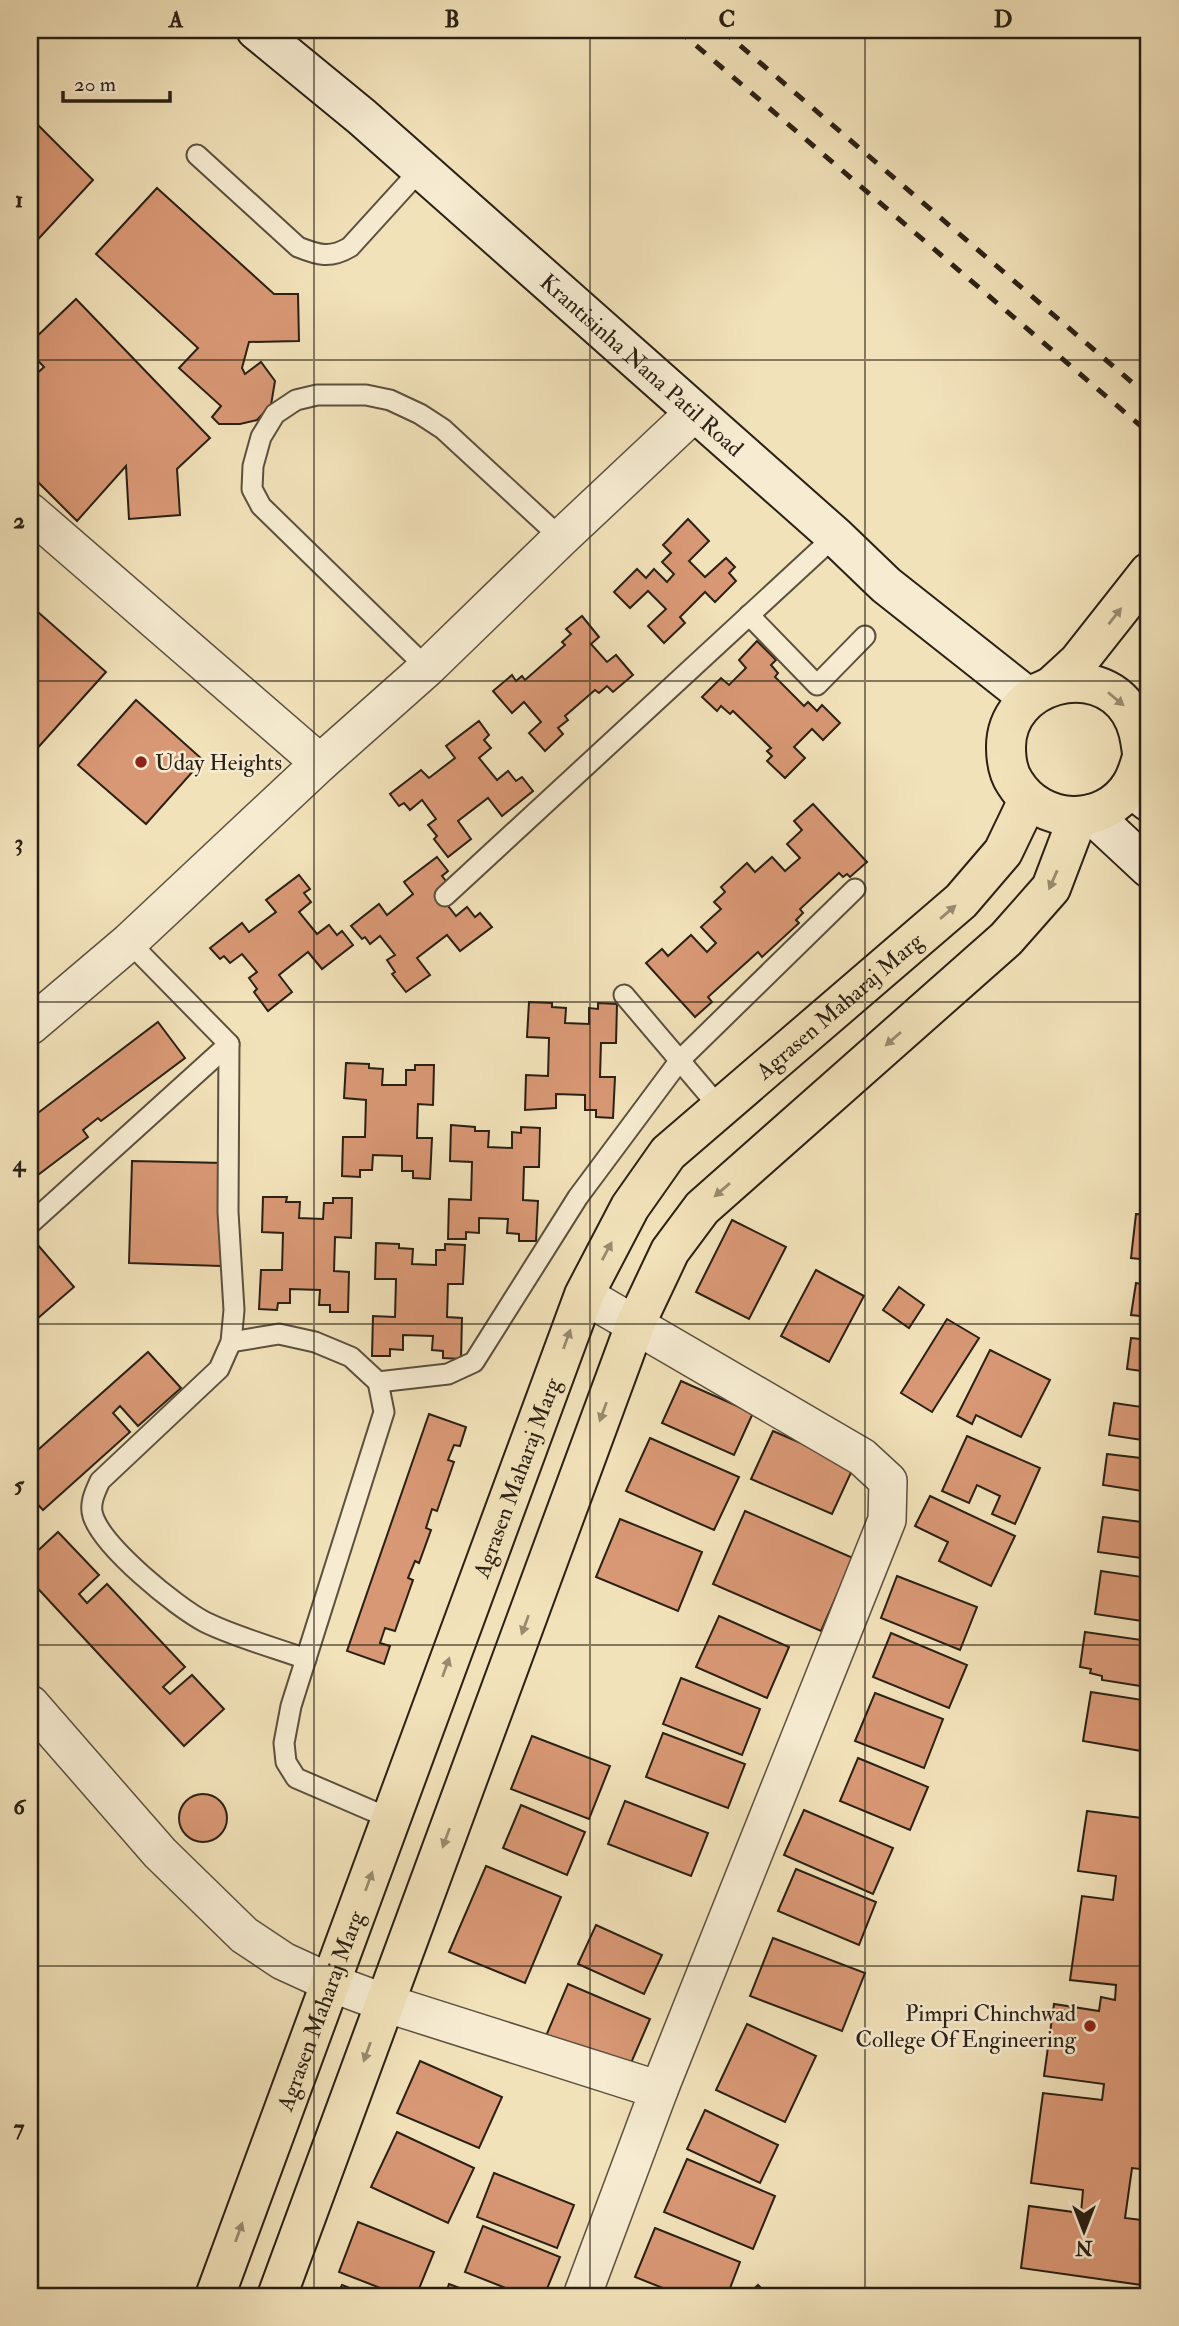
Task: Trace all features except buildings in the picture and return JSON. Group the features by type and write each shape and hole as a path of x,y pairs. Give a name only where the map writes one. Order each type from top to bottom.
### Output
{"main road":[{"name":"Krantisinha Nana Patil Road","path":"256,30 362,117 835,536 886,585 1041,691"},
{"path":"1041,691 1074,681 1096,685 1115,695 1129,711 1139,730 1143,768 1119,799 1106,808 1084,816 1052,813 1028,800 1014,782 1006,760 1006,737 1014,715 1041,691 1078,662 1149,572"},
{"name":"Agrasen Maharaj Marg","path":"215,2296 584,1295 630,1207 668,1153 961,901 1003,852 1028,800"},
{"path":"1084,816 1149,868"},
{"path":"277,2296 635,1325 670,1251 702,1208 1006,939 1051,888 1084,816"}],"street":[{"path":"30,1026 129,942 320,763 427,668 695,412"},
{"path":"30,512 320,763"},
{"path":"584,1295 862,1457 888,1481 887,1520 659,2090 591,2291"},
{"path":"30,1704 160,1853 244,1935 283,1961 385,2003 659,2090"}],"lane":[{"path":"197,155 298,247 317,255 338,254 350,247 421,169"},
{"path":"427,668 261,506 252,489 253,466 261,437 275,414 296,400 317,395 366,395 390,400 420,414 443,429 561,538"},
{"path":"445,896 835,536"},
{"path":"749,615 817,685 865,636"},
{"path":"377,1382 448,1374 474,1362 578,1197 680,1060 855,889"},
{"path":"129,942 229,1044 228,1212 234,1310 231,1342 219,1369 100,1481 92,1498 92,1514 100,1530 137,1570 175,1603 207,1623 306,1659"},
{"path":"624,995 720,1108"},
{"path":"30,1224 229,1044"},
{"path":"231,1342 279,1334 315,1342 351,1357 377,1382 384,1412 291,1706 284,1743 286,1762 296,1777 391,1819"}],"railway":[{"path":"678,30 1149,433"},
{"path":"722,30 1149,397"}],"place":[{"name":"Uday Heights","path":"141,762"},
{"name":"Pimpri Chinchwad College Of Engineering","path":"1090,2026"}]}
